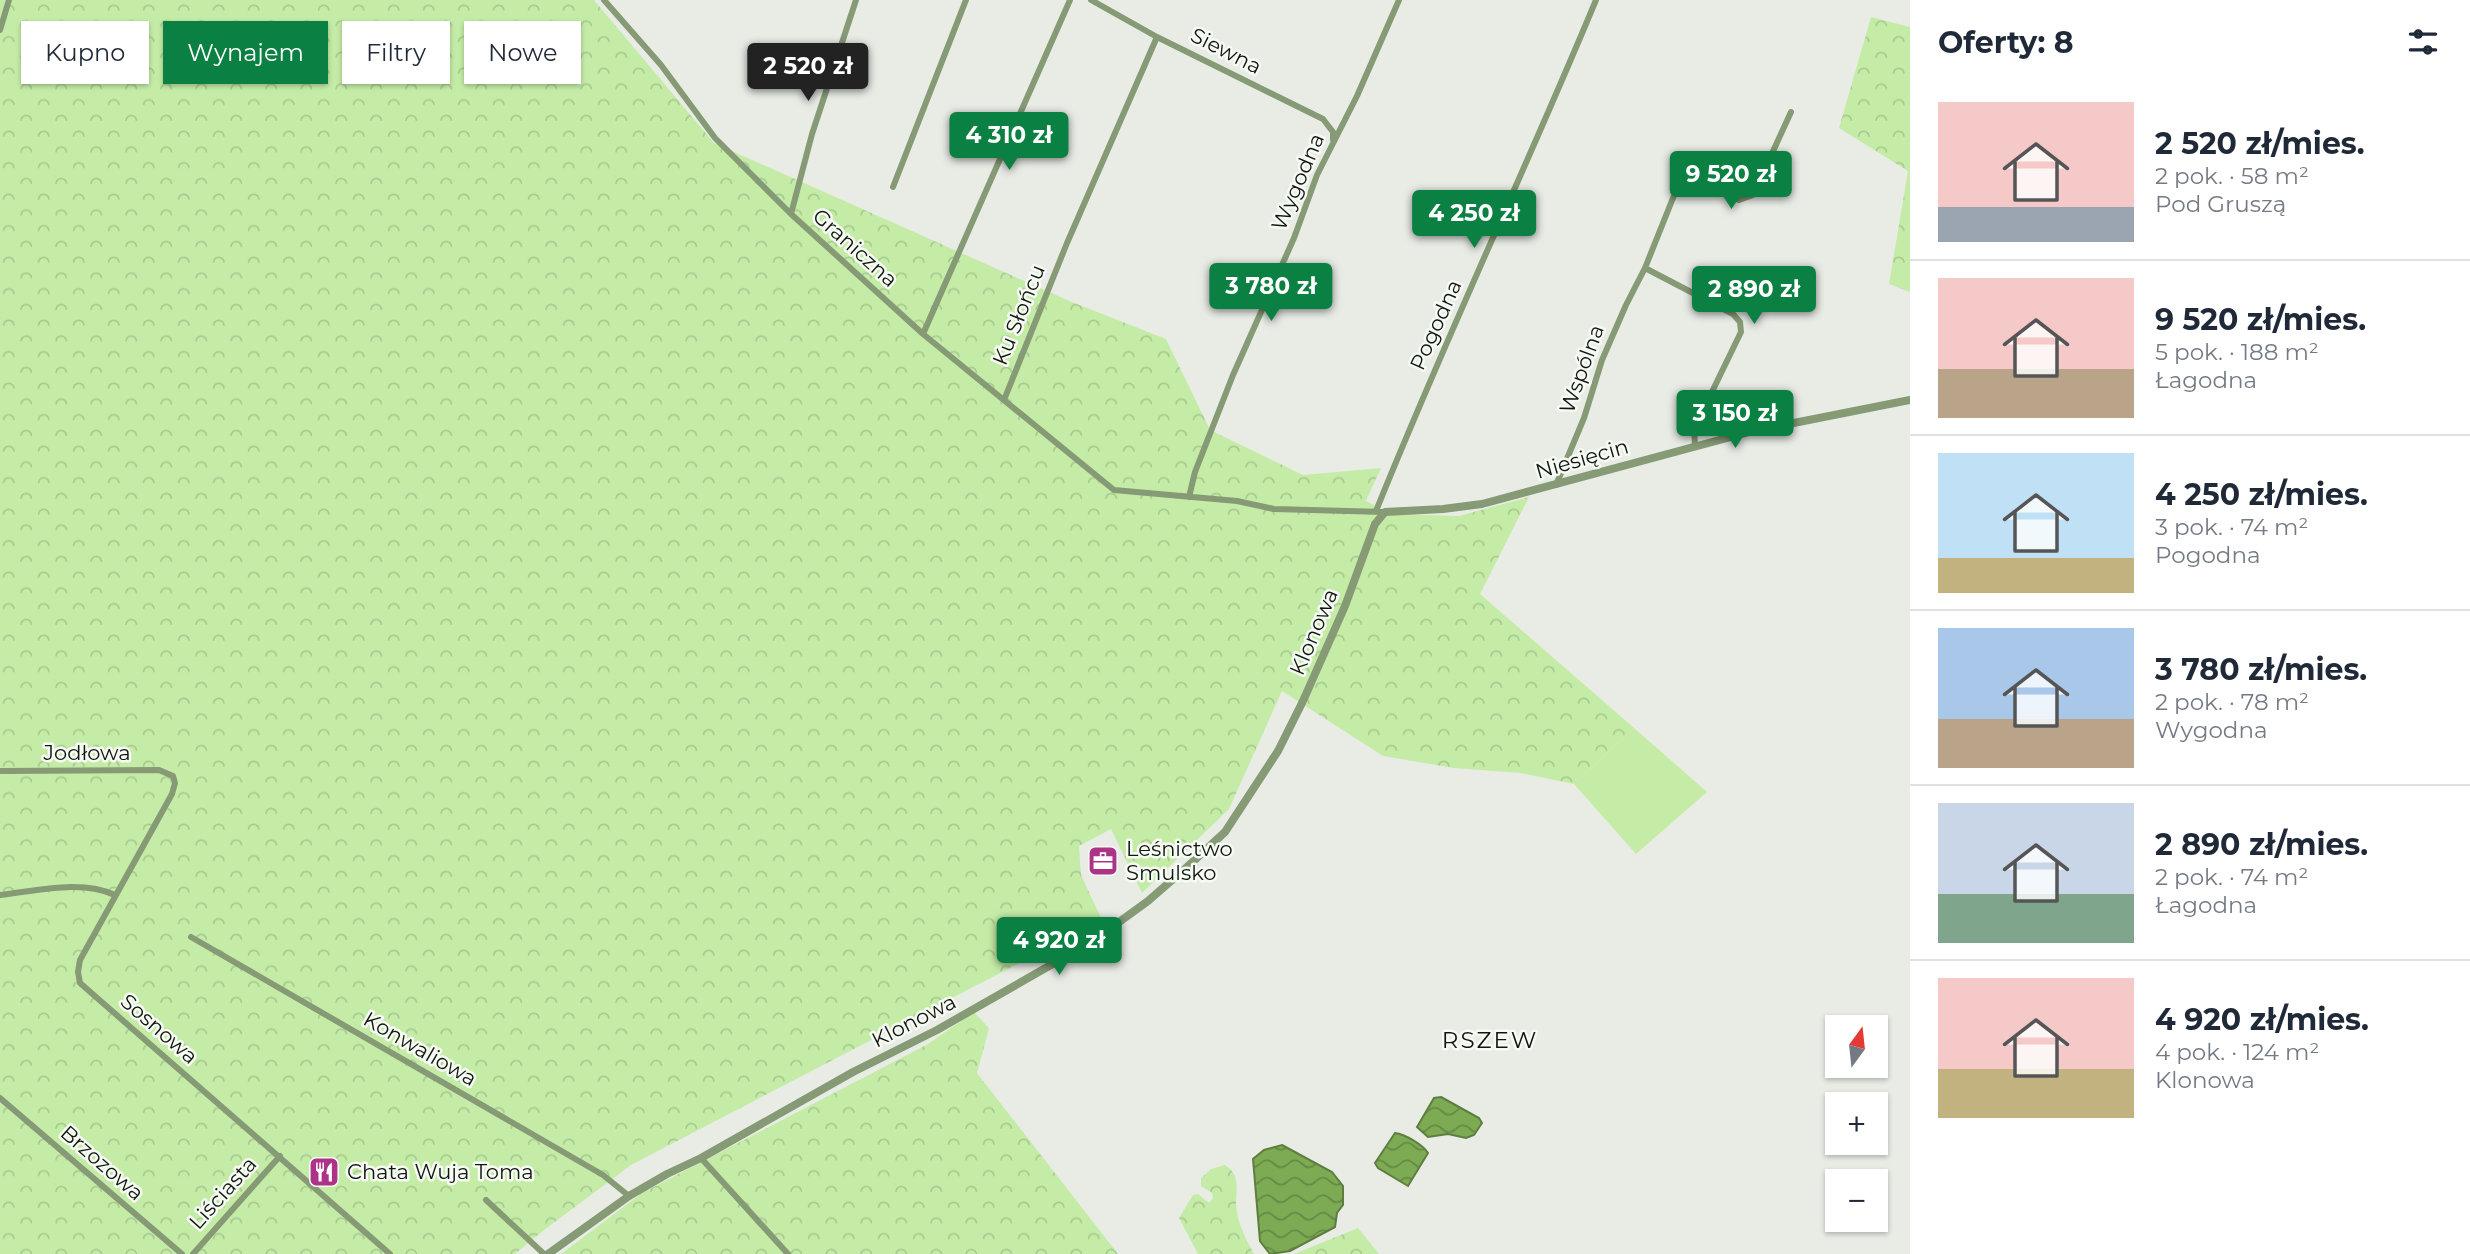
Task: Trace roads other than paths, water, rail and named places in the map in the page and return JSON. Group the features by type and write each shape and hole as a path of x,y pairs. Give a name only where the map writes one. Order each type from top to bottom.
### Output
{"street":[{"path":"0,30 9,0"},
{"name":"Graniczna","path":"604,0 661,65 715,138 791,214 923,334 1114,490 1189,497"},
{"path":"791,214 812,134 856,0"},
{"path":"893,187 966,0"},
{"path":"923,334 1070,0"},
{"name":"Siewna","path":"1091,0 1157,37 1323,119 1333,132 1334,142"},
{"name":"Wygodna","path":"1189,497 1195,472 1233,375 1294,239 1318,175 1399,0"},
{"name":"Pogodna","path":"1381,511 1409,428 1596,0"},
{"name":"Ku Słońcu","path":"1003,401 1067,243 1157,37"},
{"name":"Wspólna","path":"1556,485 1584,418 1602,360 1645,268 1679,183 1693,180 1738,200 1753,195 1791,112"},
{"path":"1645,268 1733,314 1740,322 1741,332 1694,429 1695,445"},
{"name":"Niesięcin","path":"1381,511 1453,508 1499,500 1760,429 1910,400"},
{"path":"1189,497 1237,501 1274,509 1381,511"},
{"name":"Klonowa","path":"486,1200 546,1254 629,1196 853,1072 970,1012 1093,941 1148,901 1216,841 1234,820 1291,727 1345,606 1381,511"},
{"name":"Jodłowa","path":"0,771 159,770 173,776"},
{"name":"Sosnowa","path":"173,776 175,783 172,794 80,960 80,983 390,1254"},
{"path":"0,895 82,887 100,888 115,895"},
{"name":"Konwaliowa","path":"191,937 603,1175 629,1196"},
{"name":"Brzozowa","path":"0,1098 182,1254"},
{"name":"Liściasta","path":"193,1254 280,1156"},
{"path":"701,1158 788,1254"}],"water":[{"path":"1441,1097 1479,1118 1482,1123 1474,1135 1466,1138 1448,1134 1428,1137 1417,1127 1434,1098"},
{"path":"1395,1133 1413,1140 1428,1153 1408,1186 1378,1168 1375,1163"},
{"path":"1282,1145 1332,1172 1343,1186 1343,1205 1337,1213 1335,1227 1290,1251 1270,1254 1260,1241 1253,1159 1264,1150"}],"place":[{"name":"Leśnictwo Smulsko","path":"1103,861"},
{"name":"Chata Wuja Toma","path":"324,1172"}],"district":[{"name":"RSZEW","path":"1490,1040"}]}
